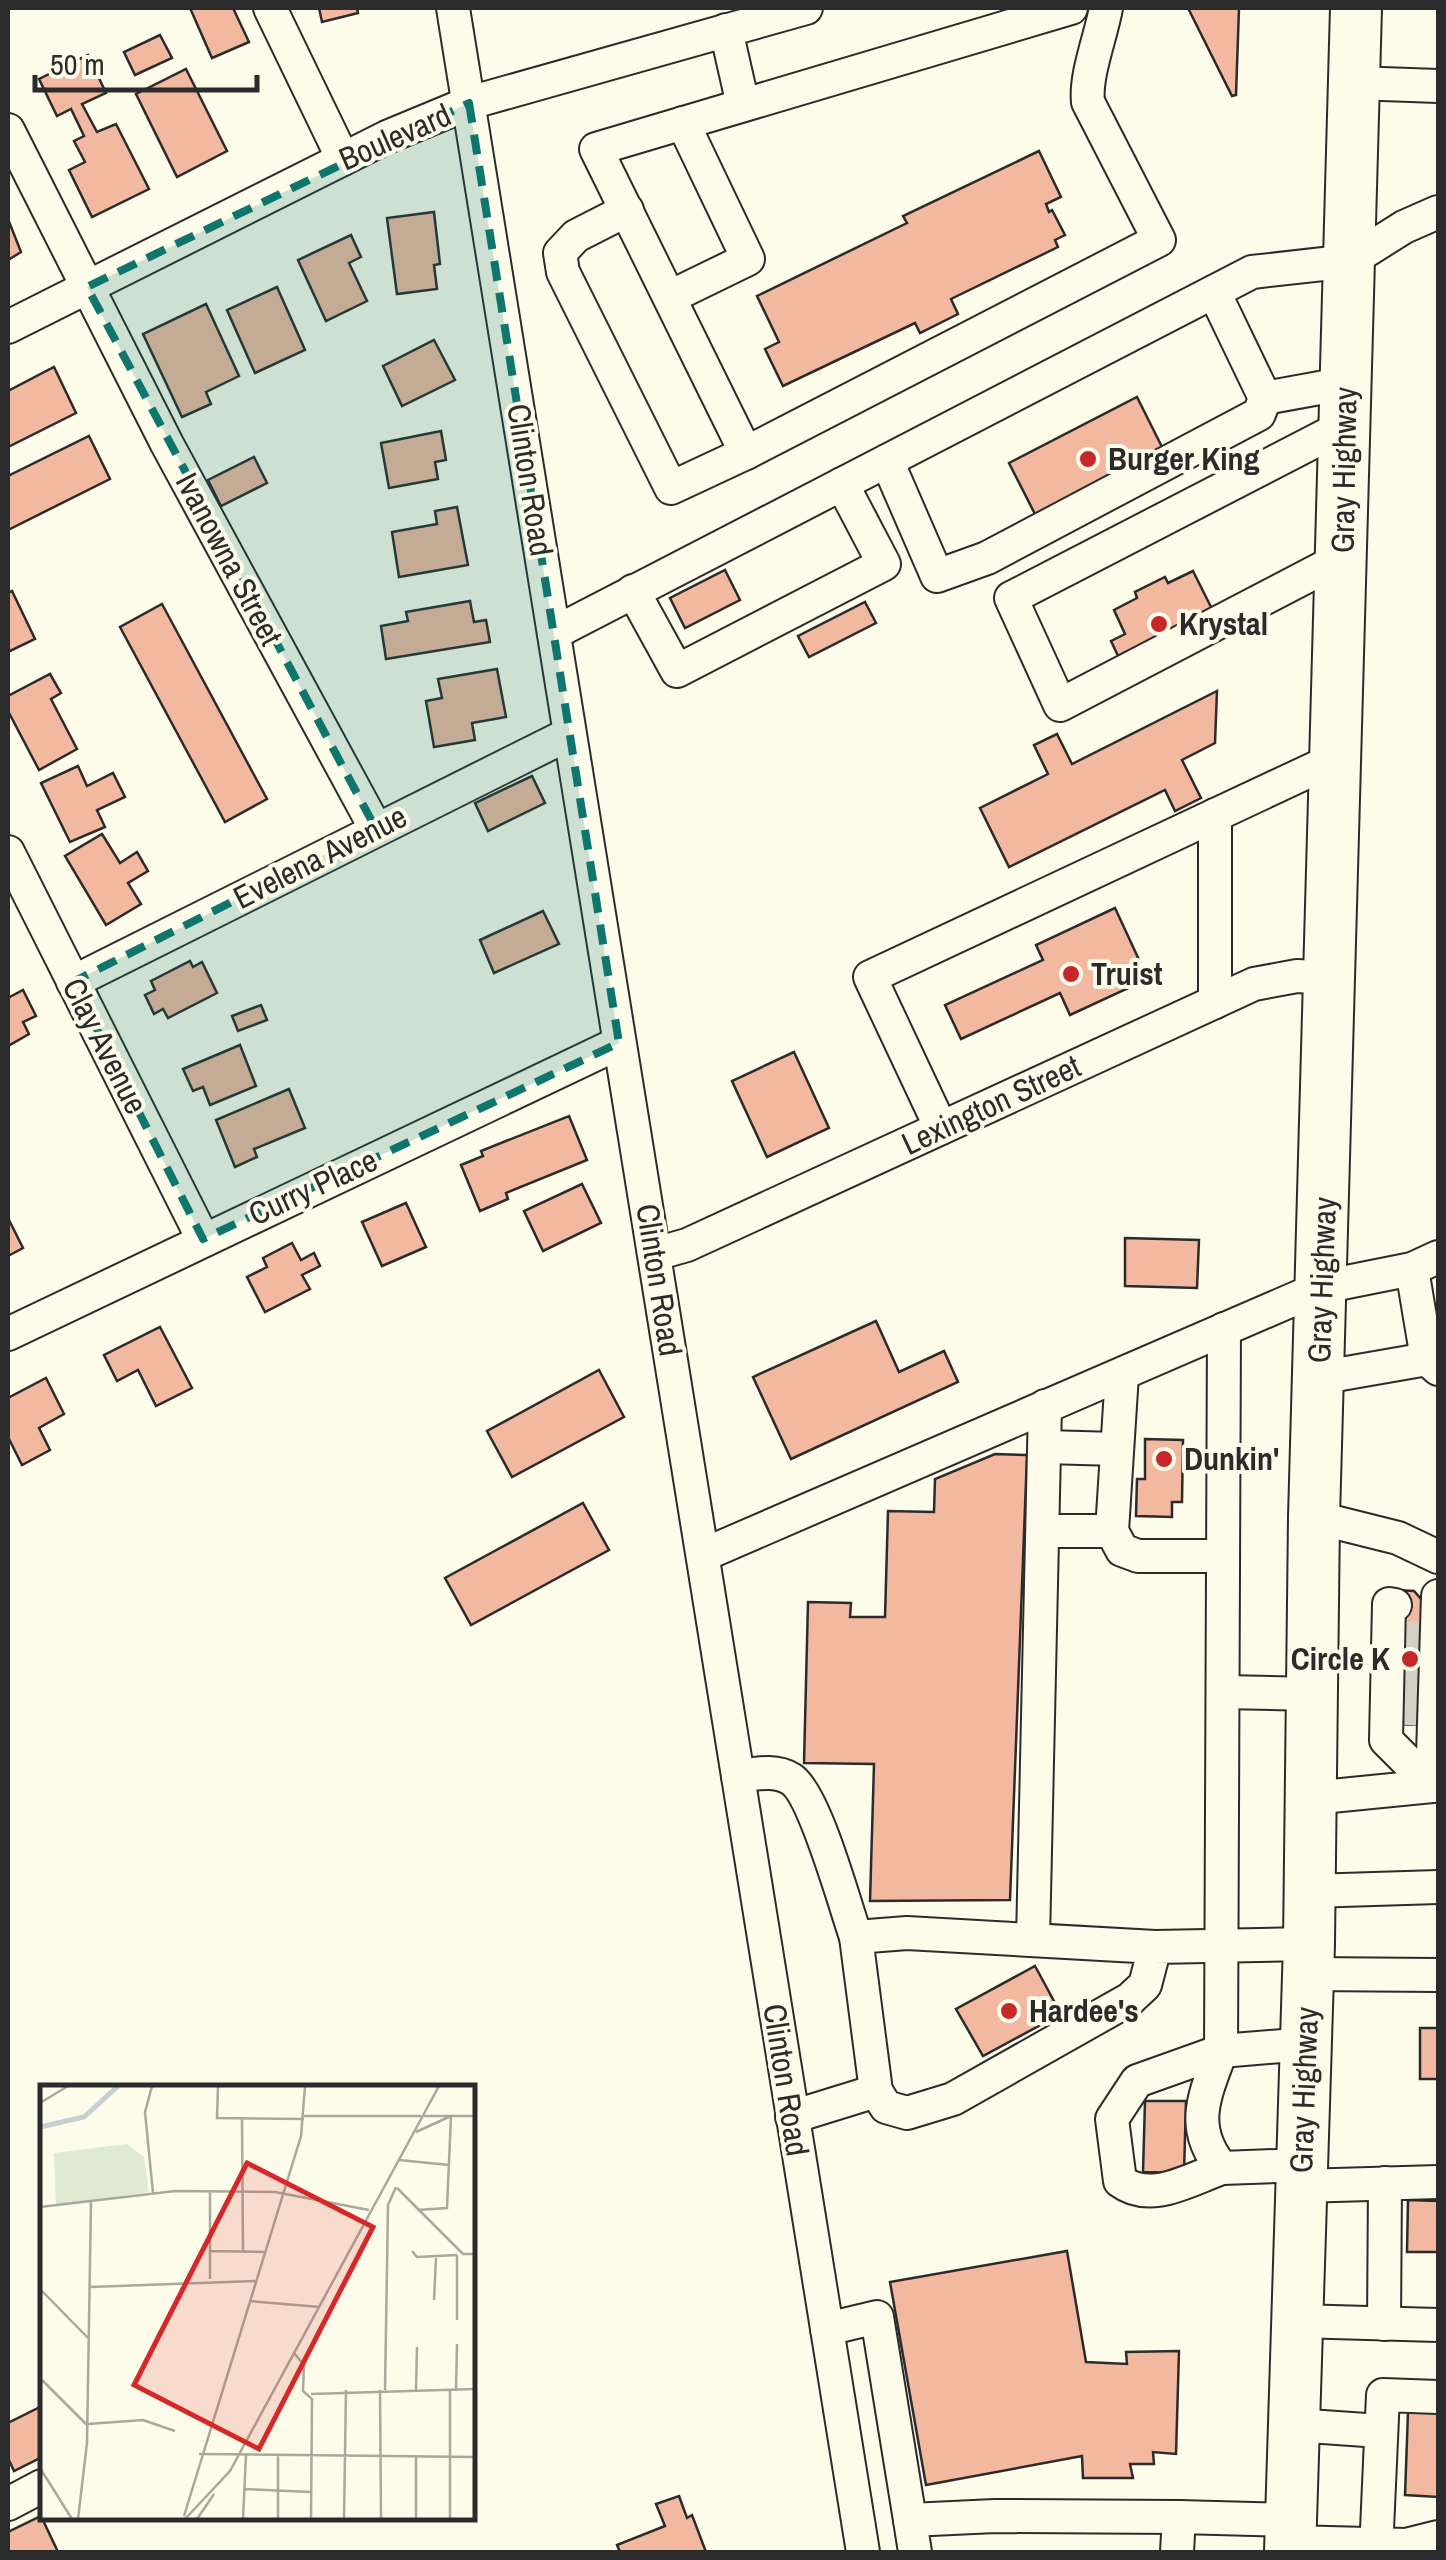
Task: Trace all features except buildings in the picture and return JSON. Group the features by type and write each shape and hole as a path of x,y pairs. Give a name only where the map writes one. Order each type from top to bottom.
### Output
{"highway":[{"name":"Gray Highway","path":"1290,2538 1309,1959 1314,1517 1356,8"}],"street":[{"path":"270,8 343,159"},
{"name":"Clinton Road","path":"453,8 863,2552"},
{"name":"Boulevard","path":"8,327 387,137 469,103 806,8"},
{"path":"746,453 596,149 1071,8"},
{"path":"627,210 576,236 560,253 564,272 671,488 1159,240 1088,102 1086,85 1106,8"},
{"path":"726,30 744,105"},
{"path":"1354,82 1438,86"},
{"path":"670,297 748,259 683,123"},
{"name":"Ivanowna Street","path":"8,130 167,444 376,829"},
{"path":"554,633 1252,272 1350,261 1404,227 1438,212"},
{"path":"842,484 884,564 909,574 937,576 987,558 1259,414 1266,398 1214,292"},
{"path":"1266,398 1346,404"},
{"path":"1342,558 1060,704 1010,598 1346,404"},
{"path":"887,461 937,576"},
{"path":"633,591 677,670 884,564"},
{"name":"Evelena Avenue","path":"73,982 569,734"},
{"path":"941,1128 870,977 1337,758"},
{"path":"1214,1002 1215,815"},
{"name":"Clay Avenue","path":"8,852 203,1238"},
{"name":"Lexington Street","path":"655,1254 687,1245 1254,984 1297,976 1331,978"},
{"name":"Curry Place","path":"8,1334 619,1043"},
{"path":"703,1555 1322,1287 1425,1263 1433,1364 1318,1378"},
{"path":"1222,2168 1207,2150 1200,2120 1221,2051 1224,1329"},
{"path":"1122,1374 1112,1531 1122,1550 1138,1556 1224,1556"},
{"path":"1033,1940 1045,1406"},
{"path":"1044,1447 1117,1449"},
{"path":"1314,1517 1398,1538 1438,1557"},
{"path":"1042,1532 1112,1531"},
{"path":"1432,1786 1430,1696 1434,1618"},
{"path":"1392,1626 1386,1740 1432,1786"},
{"path":"1223,1692 1312,1694"},
{"path":"738,1776 772,1772 793,1780 822,1837 856,1937 876,2090 886,2107 907,2112 953,2099 1130,1999 1145,1985 1155,1947"},
{"path":"1312,1798 1432,1786"},
{"path":"1310,1891 1436,1889"},
{"path":"856,1937 907,1933 1155,1947 1221,1946 1438,1975"},
{"path":"1306,2044 1221,2051 1137,2081 1112,2119 1120,2181 1132,2190 1148,2194 1222,2168 1385,2184 1438,2182"},
{"path":"792,2117 876,2090"},
{"path":"1384,2324 1385,2184"},
{"path":"826,2329 877,2318 913,2536 995,2516 1179,2517 1290,2538 1375,2548 1438,2536"},
{"path":"1297,2322 1438,2325"},
{"path":"1375,2548 1383,2394 1438,2397"},
{"path":"1294,2425 1380,2431"},
{"path":"8,2504 40,2487"},
{"path":"1177,2552 1179,2517"}],"highlighted area":[{"path":"469,103 619,1043 203,1239 73,982 376,829 87,287"}],"tunnel":[{"path":"1394,1637 1427,1639"},
{"path":"1393,1679 1426,1681"},
{"path":"1392,1708 1425,1710"}],"place":[{"name":"Burger King","path":"1088,459"},
{"name":"Krystal","path":"1159,624"},
{"name":"Truist","path":"1071,974"},
{"name":"Dunkin'","path":"1164,1459"},
{"name":"Circle K","path":"1410,1659"},
{"name":"Hardee's","path":"1009,2011"}]}
